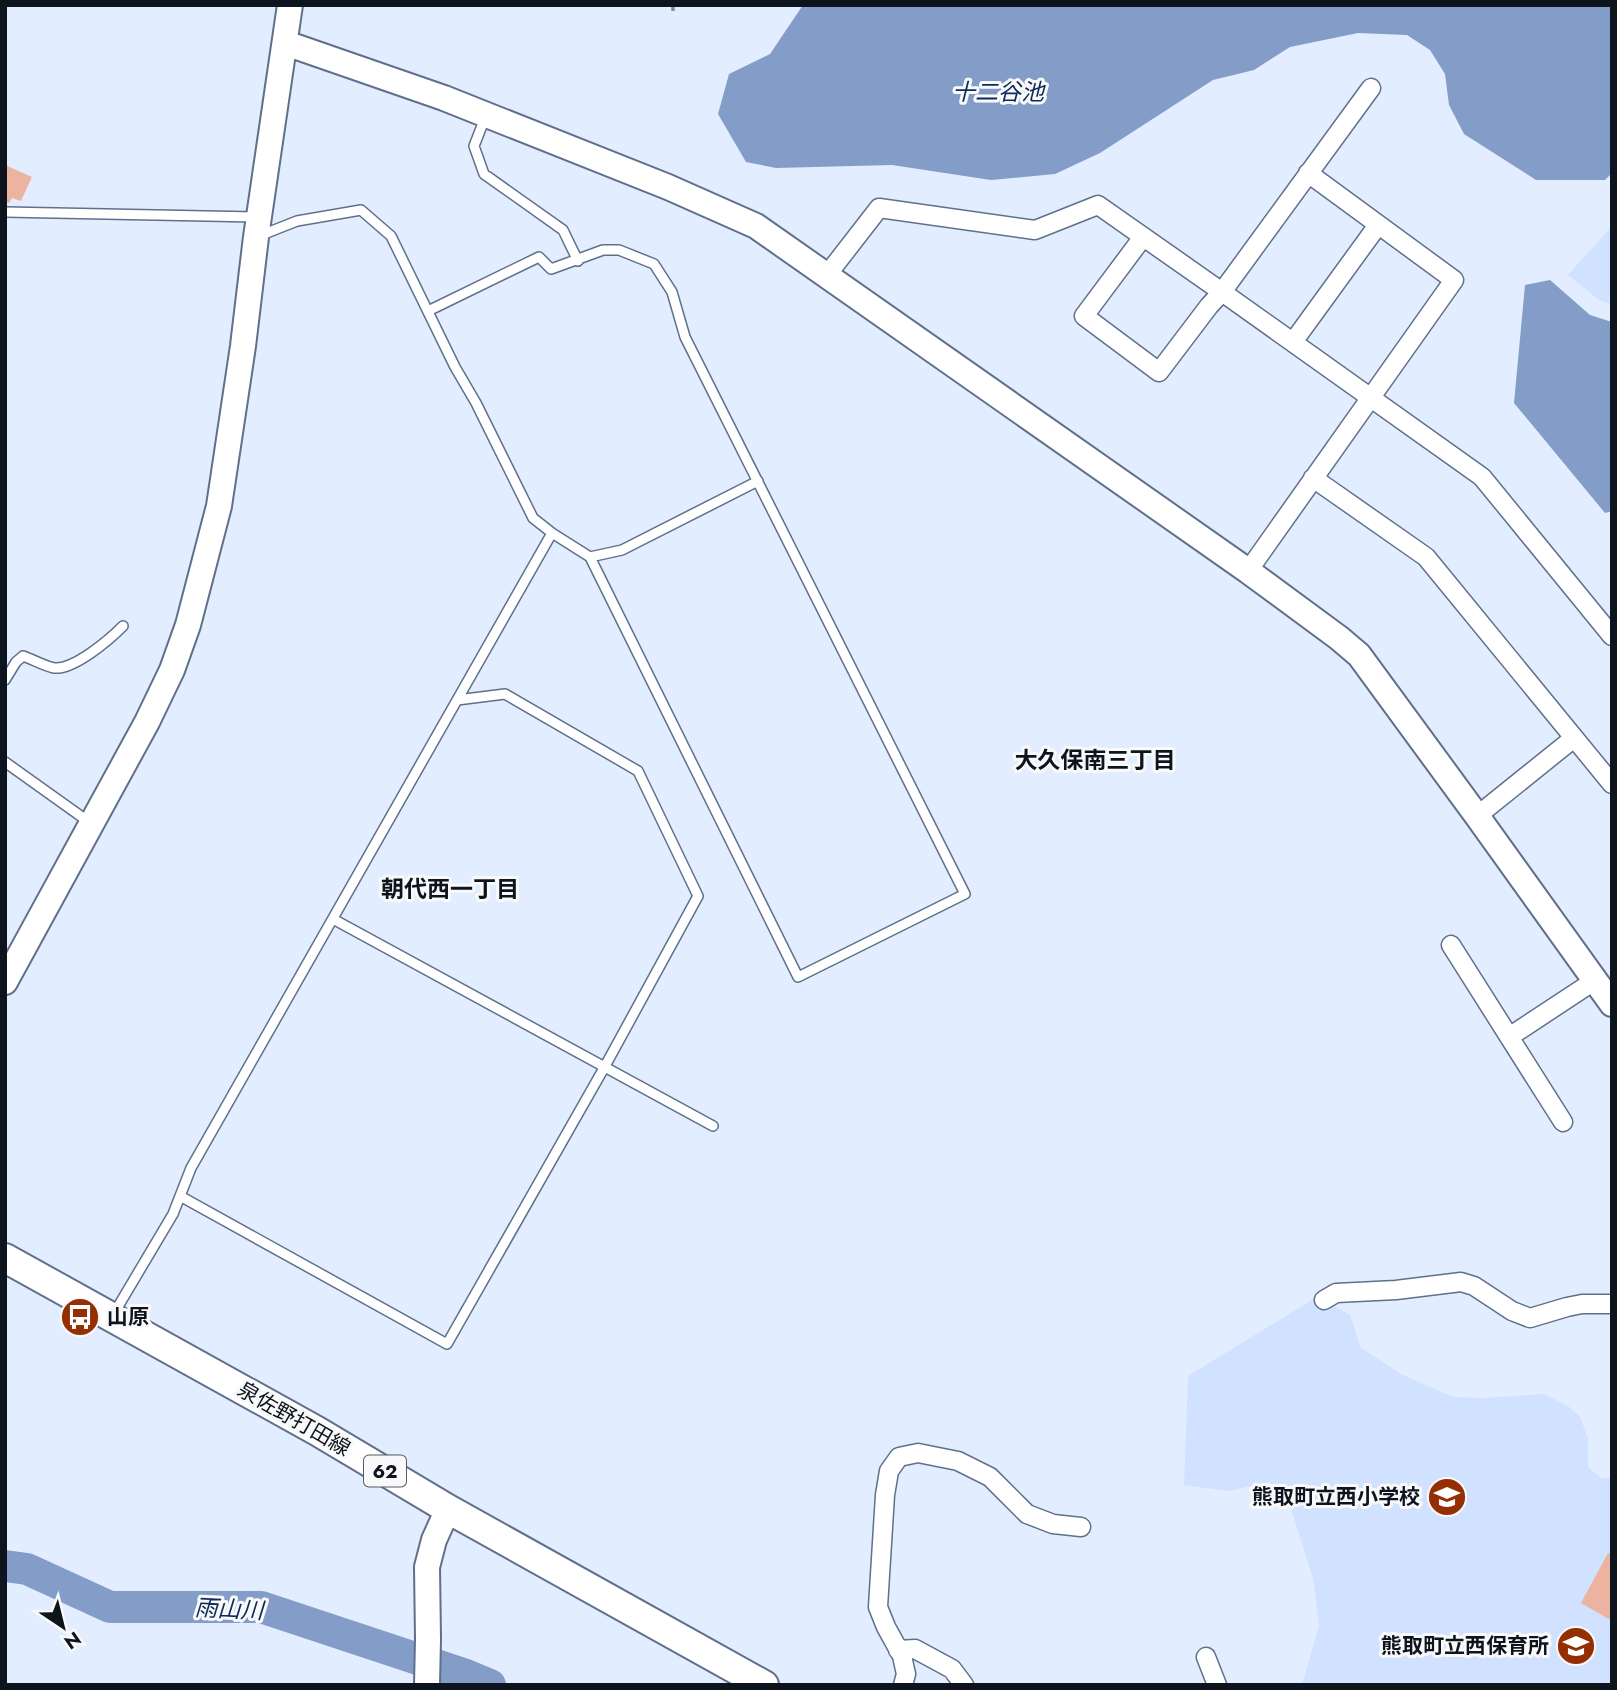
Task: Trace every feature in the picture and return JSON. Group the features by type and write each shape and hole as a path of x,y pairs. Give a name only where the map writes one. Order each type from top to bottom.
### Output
{"main road":[{"name":"泉佐野打田線","path":"5,1258 317,1431 448,1509 764,1685"}],"street":[{"path":"5,982 147,722 172,670 194,603 219,506 290,5"},
{"path":"285,46 297,47 444,98 668,187 757,226 1248,571 1339,638 1359,656 1612,1004"},
{"path":"1143,237 1084,316 1159,372 1222,292 1371,88"},
{"path":"1248,571 1454,280 1308,173"},
{"path":"827,275 879,208 1035,230 1098,205 1482,477 1609,628"},
{"path":"1293,342 1378,225"},
{"path":"1313,478 1426,556 1472,616 1612,784"},
{"path":"1477,816 1574,738"},
{"path":"1451,945 1563,1122"},
{"path":"1509,1037 1594,981"},
{"path":"1324,1300 1336,1293 1396,1290 1461,1282 1474,1286 1512,1311 1530,1318 1582,1304 1612,1304"},
{"path":"903,1685 906,1674 902,1656 878,1607 885,1495 889,1471 899,1457 918,1453 958,1461 989,1477 1027,1514 1053,1524 1081,1527"},
{"path":"427,1684 427,1567 434,1540 448,1509"},
{"path":"898,1650 915,1649 952,1669 964,1685"},
{"path":"1206,1657 1217,1685"}],"lane":[{"path":"486,115 474,145 484,174 563,230 578,261"},
{"path":"5,212 257,227 361,210 391,236 454,366 476,403 533,518 590,557 798,977 965,894 685,337 671,292 654,264 619,250 603,250 551,270 539,257 428,311"},
{"path":"590,557 622,550 758,481"},
{"path":"112,1316 173,1214 191,1168 552,533"},
{"path":"5,680 23,656 54,668 68,666 112,637 123,626"},
{"path":"180,1196 447,1344 604,1068 698,896 638,771 505,694 457,700"},
{"path":"5,762 92,824"},
{"path":"333,919 713,1126"}],"shaded area":[{"path":"1612,226 1612,304 1599,300 1568,275"},
{"name":"熊取町立西小学校","path":"1312,1300 1324,1300 1350,1315 1361,1348 1401,1374 1453,1397 1544,1394 1568,1406 1580,1417 1588,1438 1588,1467 1601,1478 1612,1480 1612,1685 1302,1685 1319,1625 1313,1578 1289,1503 1270,1482 1228,1491 1184,1485 1188,1376"}],"water":[{"name":"十二谷池","path":"803,5 1612,5 1612,173 1605,180 1536,180 1464,134 1449,105 1445,74 1430,50 1407,35 1358,33 1290,47 1254,70 1213,80 1100,153 1055,174 991,180 892,165 776,168 746,162 718,114 729,74 770,54"},
{"path":"1550,280 1590,315 1612,322 1612,511 1605,513 1514,403 1525,285"}],"building":[{"path":"5,165 32,177 21,201 12,198 9,203 5,202"},
{"path":"1608,1553 1612,1555 1612,1621 1581,1603"}],"waterway":[{"name":"雨山川","path":"5,1566 27,1569 110,1607 261,1607 490,1685"}],"place":[{"name":"山原","path":"80,1317"},
{"name":"熊取町立西小学校","path":"1447,1497"},
{"name":"熊取町立西保育所","path":"1576,1646"}],"district":[{"name":"大久保南三丁目","path":"1095,760"},
{"name":"朝代西一丁目","path":"450,889"}]}
